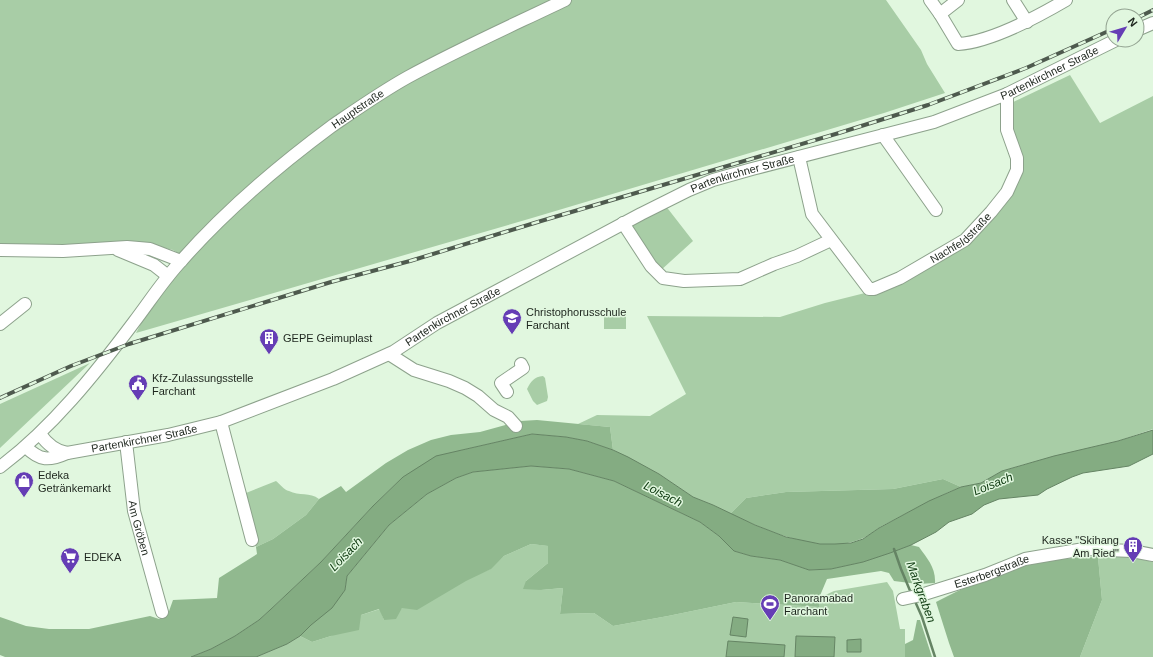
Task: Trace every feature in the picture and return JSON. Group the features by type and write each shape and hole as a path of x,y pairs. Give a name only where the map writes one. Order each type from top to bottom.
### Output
{"street":[{"name":"Hauptstraße","path":"0,467 40,434 107,356 168,276 214,226 249,192 313,140 358,108 407,78 565,0"},
{"path":"930,0 958,44 980,39 1027,22 1066,0"},
{"path":"940,14 958,0"},
{"path":"1013,0 1027,22"},
{"name":"Partenkirchner Straße","path":"26,447 34,455 53,459 67,453 188,430 220,422 333,379 389,354 437,323 623,223 713,180 934,122 1006,94 1105,45"},
{"name":"Nachfeldstraße","path":"799,157 812,214 869,289 874,289 900,278 965,240 1007,192 1017,170 1017,158 1007,130 1006,94"},
{"path":"883,135 936,210"},
{"path":"623,223 651,266 663,278 684,280 740,278 797,256 831,240"},
{"path":"0,250 63,251 127,247 146,248 181,261"},
{"path":"111,248 154,265 168,276"},
{"path":"0,324 25,304"},
{"name":"Partenkirchner Straße","path":"389,354 414,370 449,381 465,388 478,396 494,410 508,417 516,426"},
{"path":"507,392 501,383 523,368 521,364"},
{"path":"220,422 252,540"},
{"path":"40,434 50,446 60,452 67,453"},
{"name":"Am Gröben","path":"126,442 134,511 162,612"},
{"name":"Esterbergstraße","path":"903,599 985,576 1025,559 1084,549 1132,551 1153,555"}],"shaded area":[{"path":"0,0 886,0 921,50 927,64 945,93 884,113 532,218 136,333 146,314 189,260 173,250 152,245 62,247 0,246"},
{"path":"1070,75 1100,123 1153,96 1153,429 1118,441 1002,471 981,483 961,487 943,479 893,489 786,492 746,498 730,514 693,497 659,474 613,450 610,427 578,424 597,415 650,416 686,394 647,316 780,317 825,303 869,292 949,252 1015,181 1009,104"},
{"path":"665,205 693,241 660,271 627,226"},
{"path":"604,312 626,313 626,329 604,329"},
{"path":"90,363 0,448 0,404"},
{"path":"543,376 545,378 548,397 547,401 537,405 533,401 527,389 533,380 537,377"},
{"path":"537,420 610,427 613,450 587,441 566,437 532,434 462,450 403,477 373,506 321,562 259,620 235,636 211,649 191,657 5,657 0,655 0,617 26,626 49,629 89,629 150,616 159,619 168,614 173,600 217,598 219,578 257,554 256,547 273,539 306,515 319,499 341,486 346,492 386,463 408,450 431,440 451,435 480,432 520,421"},
{"path":"531,466 569,469 614,481 700,522 719,536 734,551 751,556 780,560 810,570 831,569 862,562 911,545 919,547 928,559 932,568 935,583 918,584 894,581 889,573 881,571 827,579 819,598 819,607 736,602 613,626 594,613 560,614 563,588 541,590 523,589 526,581 548,563 548,546 531,544 504,556 491,569 466,581 417,610 402,608 396,619 384,620 379,609 361,615 359,630 312,642 300,636 345,590 347,576 389,525 427,494 456,478 473,472"},
{"path":"943,479 961,487 882,526 864,538 845,543 829,545 794,539 730,514 746,498 786,492 893,489"},
{"path":"276,481 287,490 319,499 306,515 273,539 256,547 241,495"},
{"path":"531,544 549,546 548,563 526,581 541,590 563,588 560,614 594,613 613,626 736,602 818,607 819,598 834,591 887,582 893,591 900,629 905,629 905,657 256,657 287,644 300,636 312,642 331,636 361,615 380,609 384,620 402,608 490,569 504,556"},
{"path":"1098,557 1131,557 1153,562 1153,657 1080,657 1102,600"},
{"path":"1098,557 1102,600 1080,657 954,657 936,602 985,579 1024,566 1044,561 1067,558"},
{"path":"917,620 920,620 932,657 905,657 905,644 913,640"}],"water":[{"name":"Loisach","path":"1153,430 1153,454 1129,466 1083,473 1047,489 1038,495 999,499 984,505 972,514 949,522 936,532 911,545 863,562 831,569 809,570 780,560 751,556 734,551 719,536 700,522 614,481 569,469 531,466 473,472 456,478 427,494 389,525 347,576 345,590 332,608 300,636 287,644 256,657 191,657 211,649 235,636 259,620 321,562 373,506 403,477 436,456 532,434 566,437 587,441 628,457 659,474 693,497 755,525 786,537 820,544 835,544 851,543 863,539 879,528 929,501 961,487 981,483 1002,471 1054,456 1118,441"},
{"path":"733,617 748,619 746,637 730,635"},
{"path":"796,636 835,637 834,657 795,657"},
{"path":"861,639 861,652 847,652 847,640"},
{"path":"728,641 785,645 784,657 726,657"}],"waterway":[{"name":"Markgraben","path":"894,549 911,593"},
{"name":"Markgraben","path":"914,599 922,617 935,657"}],"railway":[{"path":"1145,14 1153,10"},
{"path":"0,398 71,366 129,344 331,282 410,261 928,105 1026,68 1105,33"}],"place":[{"name":"Christophorusschule Farchant","path":"512,335"},
{"name":"GEPE Geimuplast","path":"269,355"},
{"name":"Kfz-Zulassungsstelle Farchant","path":"138,401"},
{"name":"Edeka Getränkemarkt","path":"24,498"},
{"name":"Kasse \"Skihang Am Ried\"","path":"1133,563"},
{"name":"EDEKA","path":"70,574"},
{"name":"Panoramabad Farchant","path":"770,621"}]}
